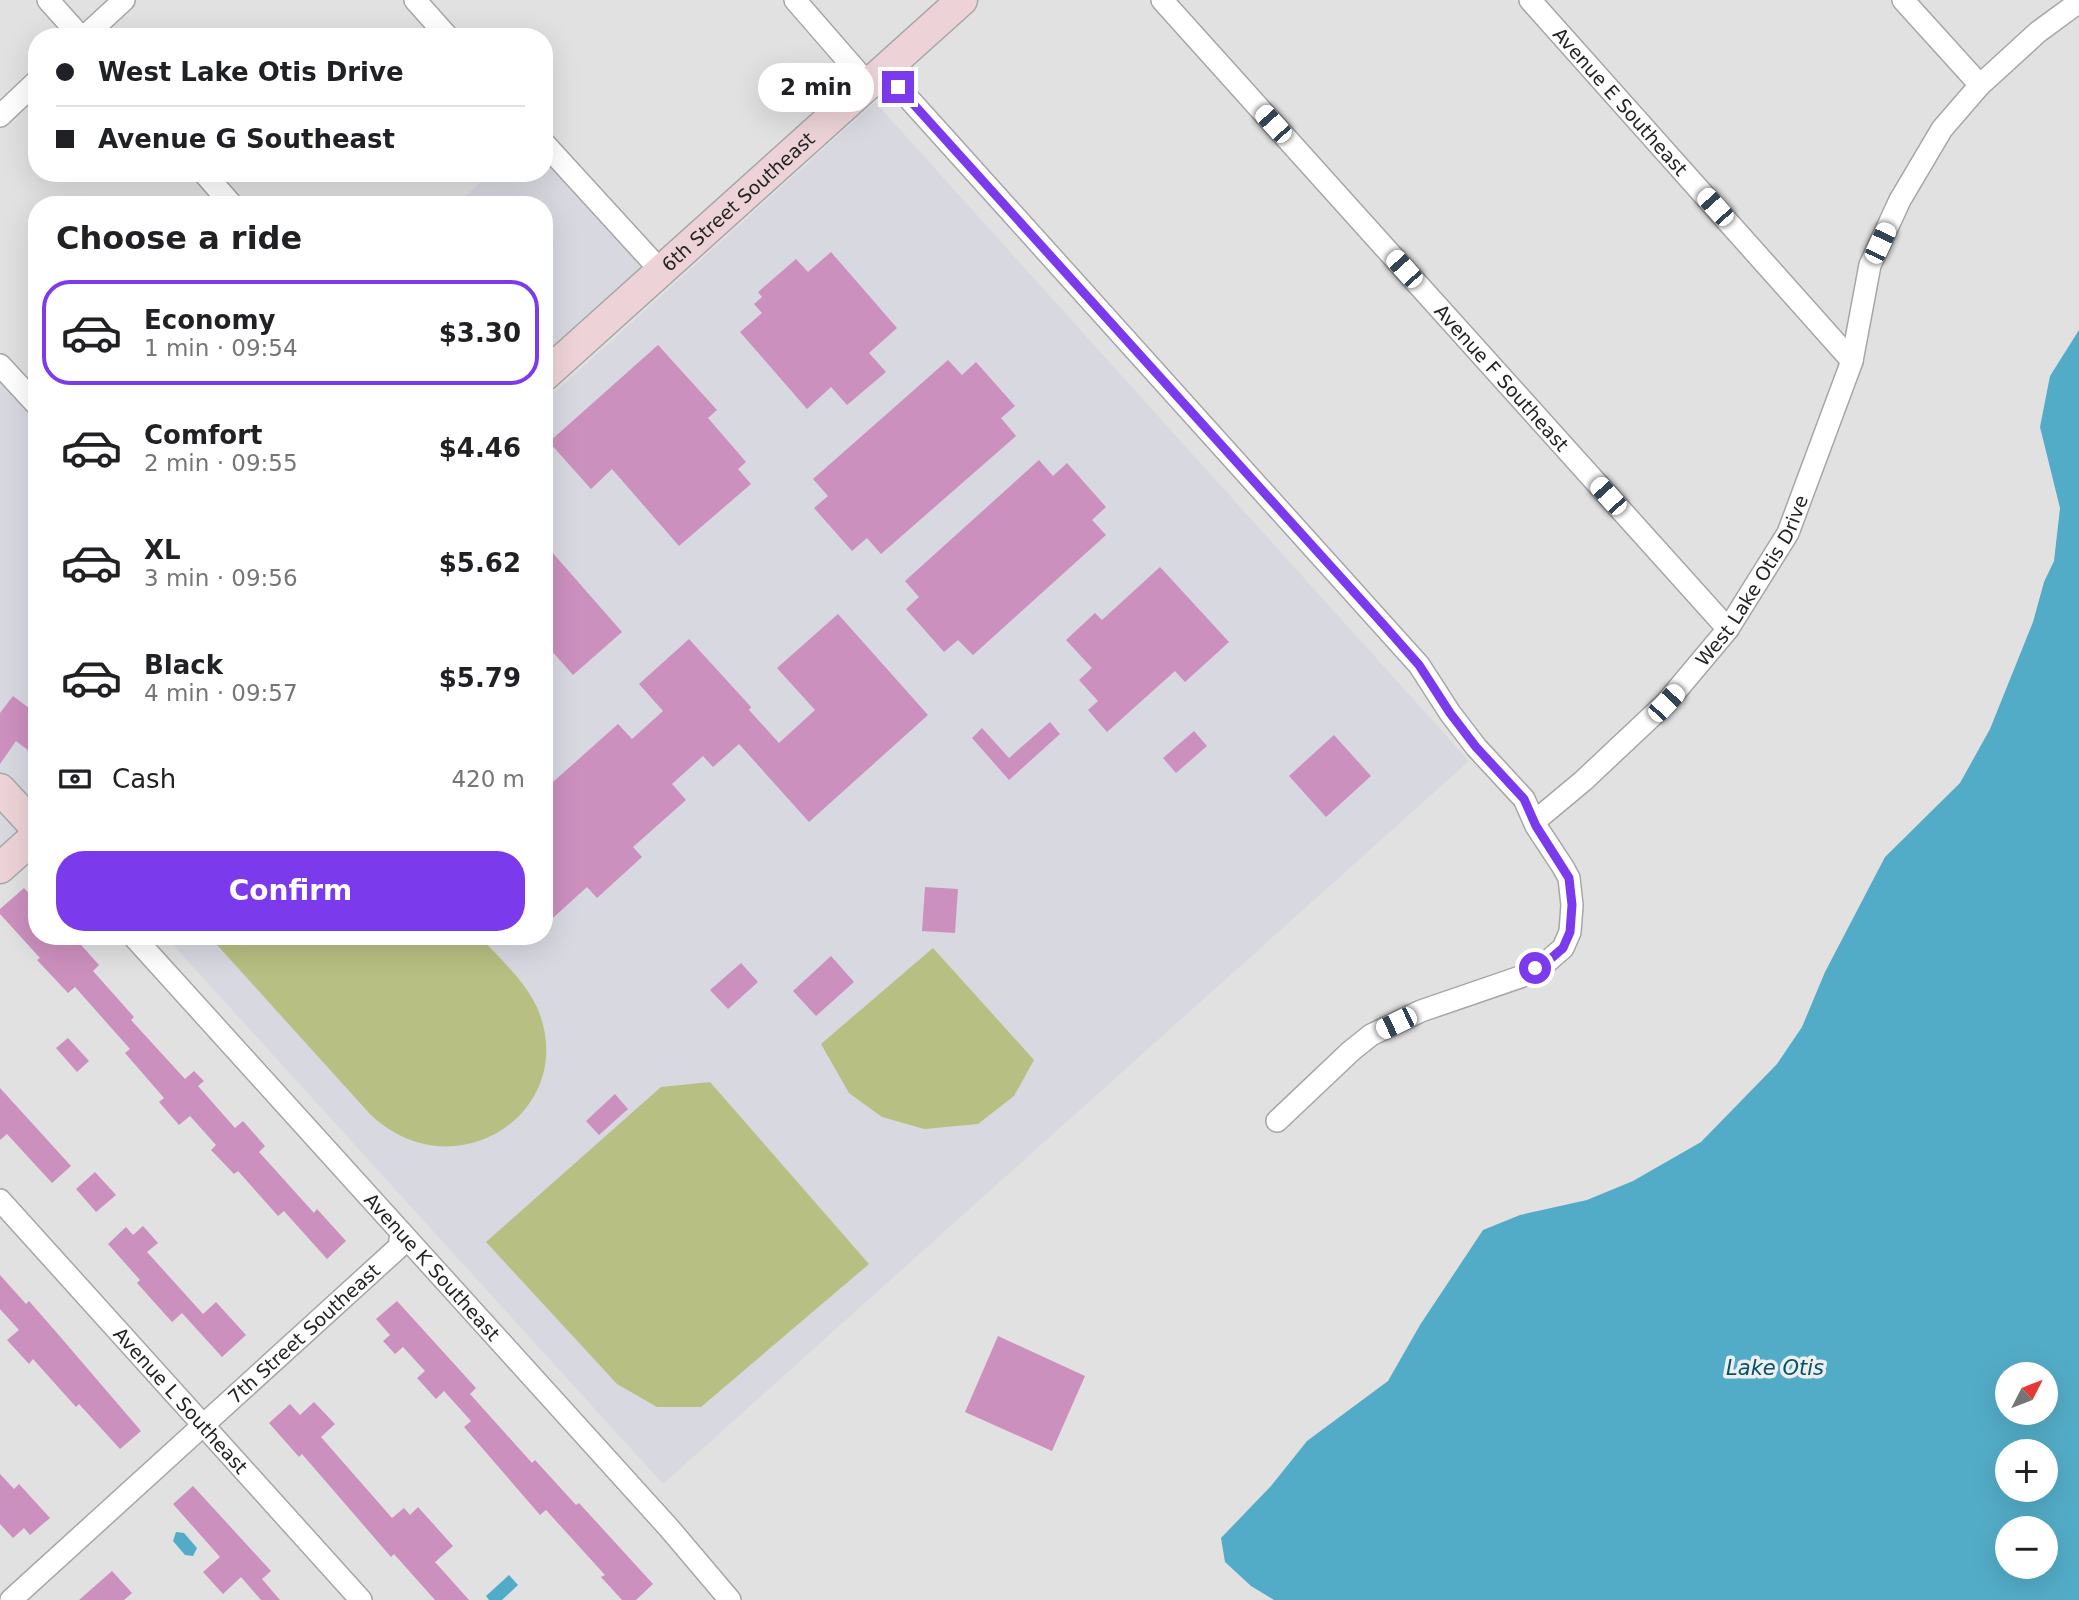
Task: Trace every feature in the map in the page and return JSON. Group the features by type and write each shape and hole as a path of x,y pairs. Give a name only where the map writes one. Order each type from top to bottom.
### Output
{"street":[{"path":"47,0 74,28"},
{"path":"93,28 124,0"},
{"path":"415,0 440,28"},
{"path":"795,0 876,77 1382,623 1419,665 1476,747 1524,799 1569,878 1572,905 1570,932 1563,948 1548,961 1522,976 1421,1011 1371,1035 1277,1121"},
{"name":"6th Street Southeast","path":"553,368 962,0"},
{"name":"Avenue F Southeast","path":"1162,0 1728,629"},
{"name":"Avenue E Southeast","path":"1530,0 1852,361"},
{"path":"1903,0 1980,85"},
{"name":"West Lake Otis Drive","path":"1535,821 1583,781 1666,703 1728,629 1788,533 1852,361 1870,265 1900,200 1942,129 1980,85 2038,32 2079,2"},
{"path":"0,116 28,90"},
{"path":"553,152 661,271"},
{"path":"212,182 224,196"},
{"path":"0,365 28,395"},
{"path":"0,789 28,822"},
{"path":"0,868 28,841"},
{"name":"Avenue K Southeast","path":"141,945 669,1528 730,1600"},
{"name":"Avenue L Southeast","path":"0,1200 361,1600"},
{"name":"7th Street Southeast","path":"11,1600 399,1247 401,1233"}],"shaded area":[{"path":"875,102 1469,761 663,1484 173,945 553,945 553,394"},
{"path":"553,169 647,271 553,355 553,196 465,196 481,182 553,182"},
{"path":"0,381 28,412 28,803 0,773"},
{"path":"0,804 25,832 0,855"}],"green space":[{"path":"217,945 488,945 504,962 534,1001 539,1012 546,1049 540,1083 524,1111 499,1132 469,1144 436,1146 401,1136 369,1113"},
{"path":"933,948 1034,1060 1014,1096 978,1124 924,1129 882,1117 849,1093 821,1044"},
{"path":"710,1082 869,1264 701,1407 657,1407 617,1384 486,1242 661,1087"}],"water":[{"name":"Lake Otis","path":"2079,330 2079,1600 1274,1600 1251,1586 1225,1562 1221,1538 1271,1486 1307,1441 1388,1381 1420,1325 1483,1230 1520,1215 1587,1200 1633,1181 1701,1142 1777,1064 1802,1027 1825,972 1885,857 1960,783 1990,729 2054,561 2060,508 2040,427 2050,376"},
{"path":"176,1532 184,1533 197,1548 193,1556 185,1555 173,1541"},
{"path":"509,1575 518,1585 502,1600 489,1600 486,1596"}],"building":[{"path":"831,252 897,328 869,353 886,372 847,405 831,387 807,409 740,332 762,313 754,304 762,297 758,292 796,259 808,272"},
{"path":"658,345 717,410 708,418 746,462 738,469 751,484 679,546 612,469 591,489 553,446 553,438"},
{"path":"948,360 962,375 976,362 1015,406 1001,418 1016,436 881,554 867,538 852,551 814,508 828,496 813,479"},
{"path":"1039,460 1053,476 1067,463 1106,507 1092,520 1106,535 973,655 958,640 944,652 906,609 919,597 905,581"},
{"path":"553,553 622,632 573,675 553,652"},
{"path":"1160,567 1229,642 1185,682 1175,671 1107,732 1088,710 1098,701 1079,680 1092,668 1066,640 1095,613 1102,620"},
{"path":"838,614 928,715 809,822 739,744 713,767 703,756 672,784 686,800 633,847 642,857 597,898 587,887 553,918 553,782 618,724 632,739 663,711 639,684 689,639 751,707 749,710 779,743 815,710 777,668"},
{"path":"13,696 28,707 28,750 16,741 0,764 0,713"},
{"path":"1050,722 1060,734 1009,780 972,738 982,728 1009,758"},
{"path":"1194,731 1207,746 1176,773 1163,758"},
{"path":"1334,735 1371,776 1326,817 1289,776"},
{"path":"925,887 958,889 955,933 922,931"},
{"path":"24,888 28,892 28,945 0,914 0,909"},
{"path":"28,945 81,945 99,965 93,971 134,1017 131,1020 185,1079 194,1071 204,1081 198,1086 235,1128 243,1121 265,1146 259,1152 314,1213 317,1209 346,1241 327,1259 284,1211 278,1216 238,1171 234,1174 211,1150 216,1145 190,1116 179,1125 159,1102 164,1098 125,1053 130,1049 75,987 68,993 37,960 40,958"},
{"path":"831,956 854,982 816,1016 793,991"},
{"path":"741,963 758,982 728,1009 710,990"},
{"path":"68,1038 89,1061 77,1072 56,1048"},
{"path":"0,1088 71,1166 52,1183 7,1134 0,1140"},
{"path":"615,1094 628,1109 599,1135 586,1121"},
{"path":"95,1172 116,1195 96,1212 76,1189"},
{"path":"143,1226 158,1243 147,1252 203,1314 216,1302 246,1335 222,1357 182,1313 172,1322 137,1283 140,1280 108,1244 126,1227 133,1235"},
{"path":"0,1275 26,1304 29,1301 141,1431 120,1449 79,1404 76,1407 33,1359 29,1364 7,1340 19,1330 0,1309"},
{"path":"397,1301 476,1388 470,1394 532,1463 535,1460 576,1505 579,1503 653,1584 636,1600 622,1600 601,1577 605,1575 546,1510 540,1515 464,1427 471,1421 444,1391 436,1399 417,1378 425,1371 403,1347 395,1354 383,1341 390,1335 376,1319"},
{"path":"998,1336 1085,1376 1052,1451 965,1412"},
{"path":"314,1402 335,1424 321,1437 392,1518 404,1508 410,1515 418,1507 453,1546 435,1562 469,1600 435,1600 394,1554 391,1557 302,1454 299,1457 269,1423 290,1404 300,1415"},
{"path":"0,1474 14,1489 19,1484 50,1518 30,1535 24,1528 13,1538 0,1524"},
{"path":"193,1486 271,1571 262,1579 280,1600 261,1600 241,1577 223,1594 203,1572 220,1557 173,1504"},
{"path":"112,1571 132,1593 124,1600 79,1600"}],"route":[{"path":"898,87 1419,665 1476,747 1524,799 1536,826 1569,878 1572,905 1570,932 1563,948 1535,968"}]}
